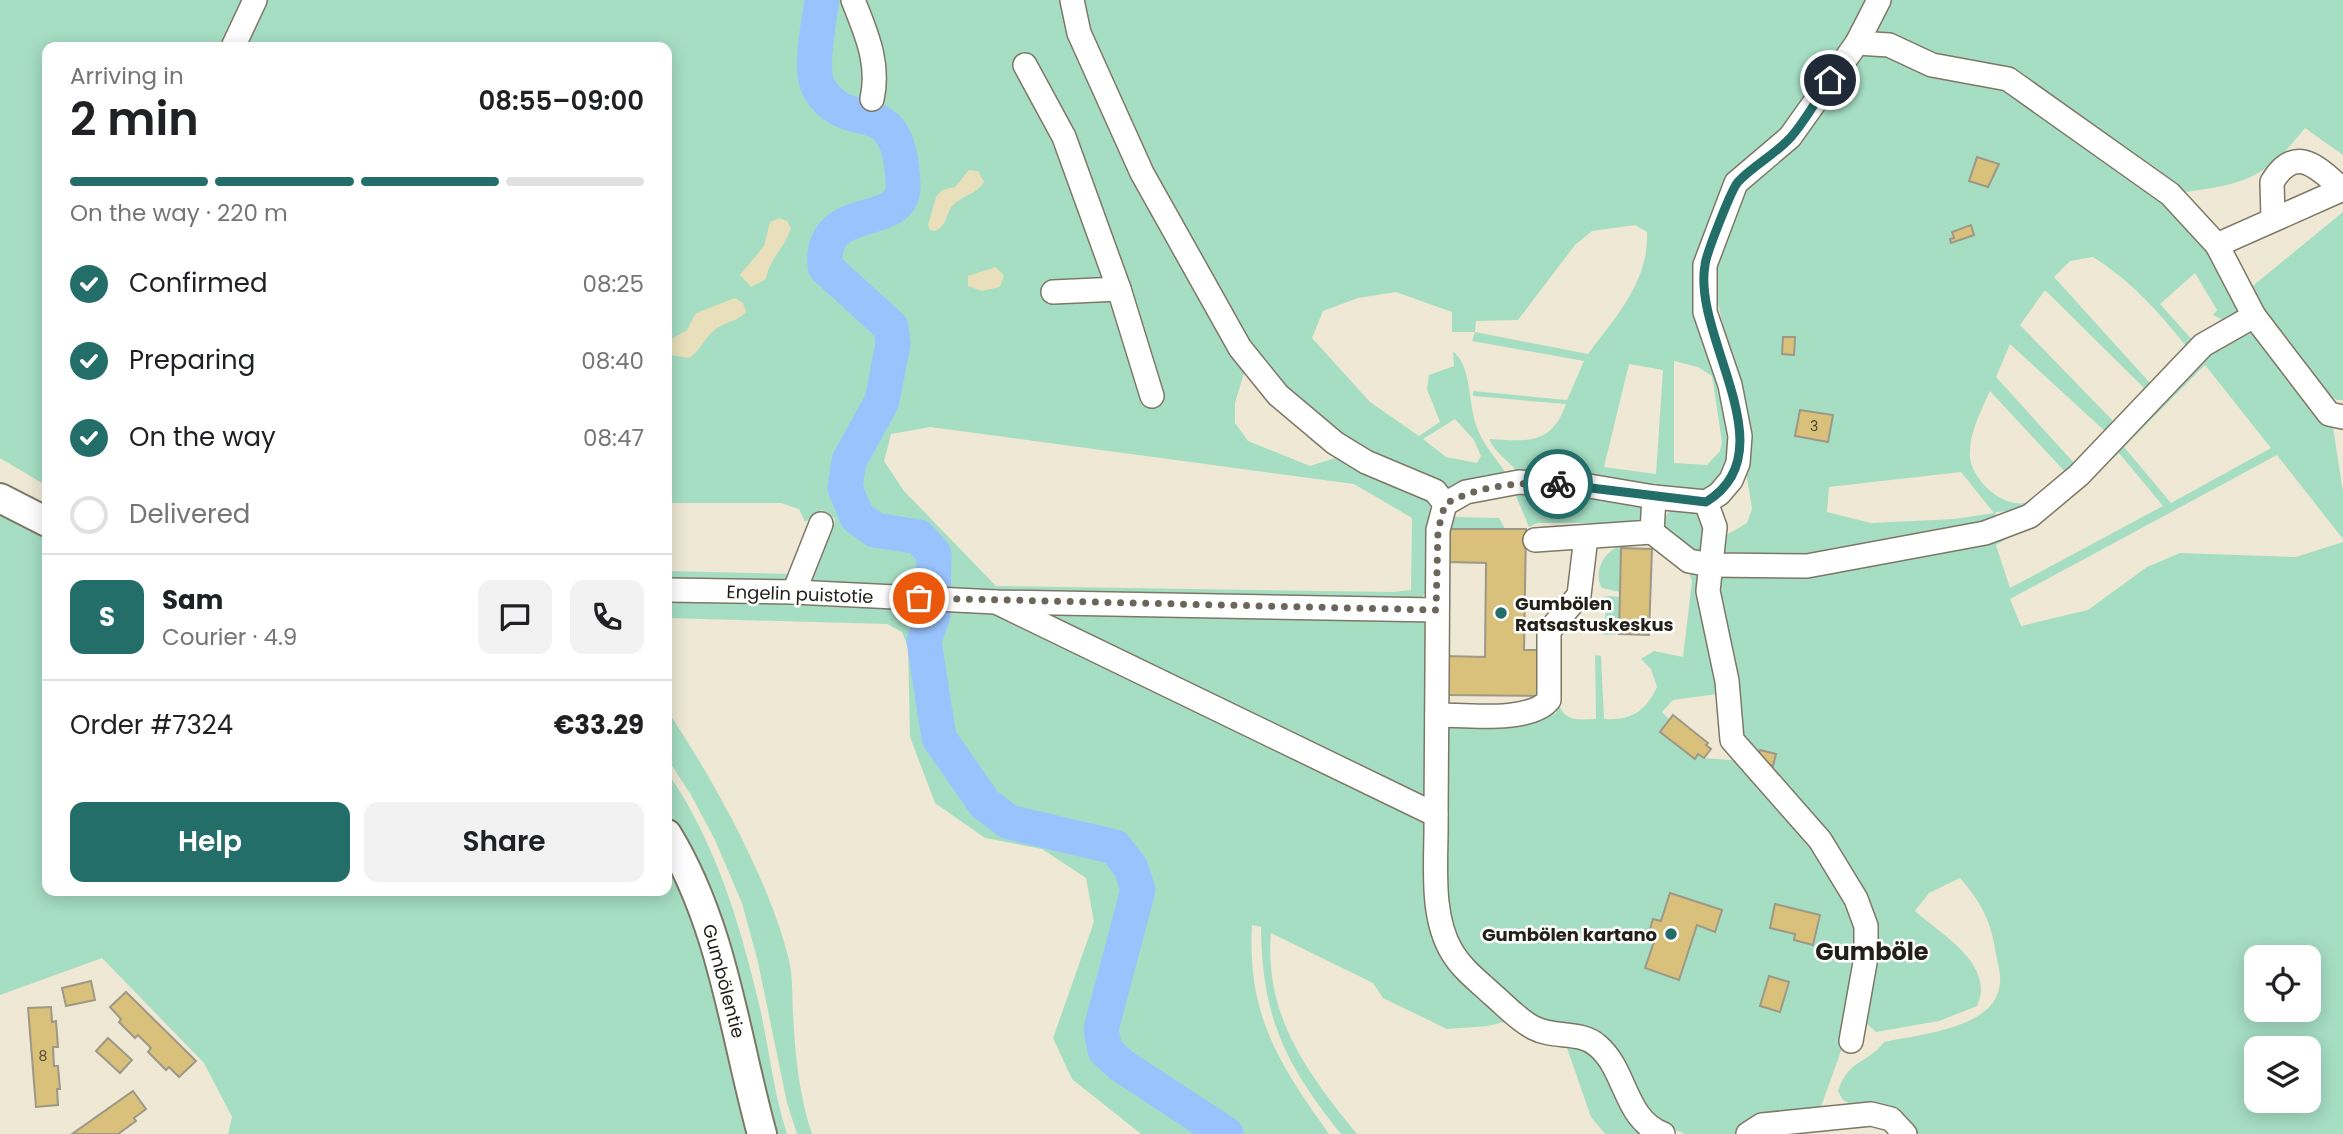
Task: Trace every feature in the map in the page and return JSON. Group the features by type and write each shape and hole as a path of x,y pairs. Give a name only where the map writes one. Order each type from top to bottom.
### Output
{"main road":[{"path":"0,498 42,519"},
{"name":"Gumbölentie","path":"672,842 686,865 707,918 729,989 762,1134"}],"street":[{"path":"235,42 255,0"},
{"path":"853,0 874,57 877,79 872,99"},
{"path":"1072,0 1079,33 1142,173 1240,348 1278,395 1335,443 1366,462 1435,492 1445,504"},
{"path":"1663,1134 1649,1129 1634,1110 1600,1048 1584,1036 1546,1034 1528,1025 1460,965 1450,950 1440,916 1436,815 1438,530 1445,504 1466,492 1519,482 1589,486 1706,502 1719,494 1731,480 1738,463 1740,436 1730,384 1705,312 1704,265 1736,183 1790,137 1857,43 1879,0"},
{"path":"1857,43 1889,45 1932,65 2008,79 2170,194 2217,245 2254,316 2336,416"},
{"path":"1025,65 1064,137 1119,289 1152,396"},
{"path":"2217,245 2342,189 2315,165 2302,161 2292,163 2284,167 2272,181 2273,219"},
{"path":"1053,292 1119,289"},
{"path":"1535,540 1652,532 1689,561 1711,565 1807,566 1985,533 2030,516 2079,475 2203,345 2254,316"},
{"path":"1652,532 1654,497"},
{"path":"1706,502 1715,527 1709,591 1727,681 1732,740 1820,840 1856,899 1867,926 1866,957 1851,1041"},
{"path":"794,592 821,524"},
{"path":"1437,715 1519,715 1543,707 1549,700 1549,631 1579,595 1586,537"},
{"name":"Engelin puistotie","path":"672,590 794,592 996,602 1436,610"},
{"path":"996,602 1436,815"},
{"path":"1748,1134 1762,1125 1871,1114 1891,1119 1905,1134"}],"green space":[{"path":"0,0 1870,0 1820,86 1766,150 1721,191 1700,264 1730,401 1733,469 1709,493 1520,476 1489,439 1526,440 1545,434 1560,418 1566,404 1473,396 1473,391 1567,400 1584,361 1472,341 1475,332 1452,332 1452,312 1396,292 1358,298 1323,311 1312,338 1370,402 1419,436 1440,422 1427,389 1429,375 1454,366 1453,351 1467,375 1473,416 1479,433 1508,477 1461,488 1445,489 1427,485 1375,458 1245,370 1235,403 1235,423 1248,441 1310,466 1335,458 1353,469 1424,493 1434,516 1430,587 1421,598 1408,604 804,587 808,565 833,529 835,519 822,510 805,522 799,509 781,503 672,503 672,42 42,42 42,483 0,458","holes":["1635,225 1647,232 1643,267 1637,283 1620,312 1588,354 1475,332 1476,321 1518,320 1575,245 1592,231","1674,361 1698,367 1712,376 1722,442 1720,451 1707,465 1674,463","1629,364 1663,370 1656,474 1604,467","1455,419 1474,440 1481,456 1477,463 1446,457 1423,439","930,427 1354,484 1412,518 1411,590 1393,592 996,586 904,491 884,461 891,434"]},
{"path":"1886,0 2343,0 2343,155 2305,128 2277,159 2251,177 2179,193 2025,78 1936,59 1878,36 1873,31"},
{"path":"1876,50 1943,72 1996,80 2015,88 2101,148 2164,198 2210,251 2244,310 2225,321 2213,315 2217,310 2195,273 2160,304 2195,343 2195,351 2091,461 2067,482 2046,498 2028,507 1996,512 1994,523 1988,528 1862,554 1805,562 1733,563 1721,551 1723,537 1747,523 1752,509 1745,465 1746,427 1717,299 1717,251 1737,192 1807,125 1852,62 1863,54","holes":["2093,257 2107,266 2143,297 2186,346 2150,383 2054,277 2070,261","2045,290 2144,388 2115,423 2020,325","2010,344 2107,433 2075,464 1996,377","1990,391 2066,473 2042,495 2023,503 2013,503 1993,493 1978,477 1970,458 1973,432","1961,472 1994,513 1954,519 1871,523 1827,512 1829,487"]},
{"path":"2343,212 2343,400 2337,400 2317,389 2249,289"},
{"path":"2247,329 2259,333 2333,427 2343,492 2343,539 2277,455 2010,599 2021,626 2088,610 2147,567 2180,553 2296,557 2343,542 2343,1134 1915,1134 1842,1099 1838,1091 1842,1080 1853,1067 1884,1042 1936,1032 1972,1020 1996,998 2000,976 1989,923 1980,905 1960,878 1929,893 1915,911 1951,941 1973,964 1981,991 1977,1006 1939,1021 1876,1032 1867,1024 1862,1010 1845,1040 1819,1112 1755,1122 1734,1134 1685,1134 1657,1122 1640,1129 1640,1134 1605,1134 1591,1117 1566,1045 1512,1020 1488,1026 1447,1029 1383,998 1373,983 1271,933 1274,990 1282,1017 1306,1065 1357,1134 1341,1134 1305,1085 1280,1038 1266,988 1261,927 1252,925 1255,986 1270,1037 1281,1061 1329,1134 1141,1134 1072,1079 1053,1038 1094,922 1086,878 1042,849 985,838 935,803 910,737 908,647 902,632 887,624 672,618 672,598 1419,617 1428,622 1447,727 1509,726 1556,713 1559,705 1565,715 1570,717 1596,719 1595,655 1601,656 1604,719 1630,716 1643,708 1657,687 1651,669 1641,659 1654,651 1683,657 1692,581 1689,573 1678,566 1701,571 1725,693 1673,700 1662,712 1669,719 1660,732 1694,758 1698,754 1704,758 1743,761 1717,571 1995,534 2199,356","holes":["2205,365 2271,448 2171,503 2124,447","2119,453 2163,506 2010,588 1996,545 2050,514"]},
{"path":"1519,488 1641,503 1642,518 1628,523 1538,523 1529,527 1516,496"},
{"path":"0,509 42,531 42,896 672,896 672,866 697,919 752,1134 228,1134 232,1117 204,1063 102,958 0,995"},
{"path":"1693,509 1703,516 1709,557 1673,544 1661,522 1669,512"},
{"path":"1454,517 1499,518 1505,529 1448,529 1448,521"},
{"path":"1618,547 1621,548 1620,592 1602,588 1599,582 1601,564 1608,554"},
{"path":"672,571 791,574 791,582 672,585"},
{"path":"1603,597 1620,597 1619,634 1605,635 1591,630 1587,623 1591,619 1605,619 1606,607 1601,606"},
{"path":"672,718 738,830 780,929 792,979 798,1074 812,1134 797,1134 787,1103 758,962 742,903 715,840 672,766"},
{"path":"672,780 699,826 734,913 759,1004 787,1134 774,1134 672,819"}],"sand":[{"path":"969,170 978,171 984,182 953,205 939,229 930,230 928,225 936,197 942,190 955,187"},
{"path":"779,218 787,221 791,228 770,265 766,279 751,287 740,275 764,246 770,222"},
{"path":"996,267 1004,276 1000,287 982,291 968,286 968,276"},
{"path":"735,298 743,303 746,312 712,332 689,358 672,355 672,339 687,330 696,313"}],"building":[{"path":"1977,157 1999,164 1988,187 1969,181"},
{"path":"1971,225 1974,235 1951,243 1950,239 1954,238 1952,232"},
{"path":"1783,337 1795,337 1794,355 1782,354"},
{"path":"1800,410 1833,415 1828,442 1795,436"},
{"path":"1448,529 1526,529 1524,650 1540,650 1539,696 1445,695 1445,656 1485,657 1486,563 1448,562"},
{"path":"1621,548 1652,549 1649,635 1619,634"},
{"path":"1673,715 1708,743 1706,745 1711,749 1704,758 1698,754 1695,759 1660,732"},
{"path":"1760,750 1776,754 1773,766 1757,761"},
{"name":"Gumbölen kartano","path":"1670,893 1722,910 1715,932 1697,925 1679,980 1645,968 1655,939 1648,936 1653,919 1661,921"},
{"path":"1775,904 1820,915 1813,945 1794,940 1795,934 1770,928"},
{"path":"1769,976 1789,982 1780,1012 1760,1006"},
{"path":"91,981 95,1000 66,1006 62,988"},
{"path":"126,992 196,1061 179,1077 169,1067 166,1070 148,1052 151,1048 138,1035 135,1038 119,1022 121,1019 110,1007"},
{"path":"51,1007 52,1022 56,1021 58,1047 53,1047 54,1066 58,1066 60,1089 57,1089 58,1105 36,1107 28,1008"},
{"path":"108,1038 132,1060 120,1073 96,1051"},
{"path":"133,1091 146,1109 134,1118 136,1121 118,1134 72,1134"}],"waterway":[{"path":"822,0 815,59 820,90 832,104 872,119 883,125 893,136 900,155 903,185 900,199 891,208 848,224 835,232 827,246 825,267 891,327 893,344 882,401 849,461 845,488 857,517 875,530 919,537 934,554 933,615 924,641 939,738 985,804 1009,822 1115,847 1131,868 1138,890 1101,1029 1105,1050 1121,1065 1226,1134"}],"way so far":[{"path":"919,598 996,602 1436,610 1438,530 1445,504 1466,492 1519,482 1558,484"}],"place":[{"name":"Gumbölen Ratsastuskeskus","path":"1501,613"},
{"name":"Gumbölen kartano","path":"1671,934"}],"district":[{"name":"Gumböle","path":"1872,951"}],"route":[{"path":"1558,484 1706,502 1719,494 1731,480 1738,463 1740,436 1730,384 1705,312 1704,265 1736,183 1790,137 1830,80"}]}
